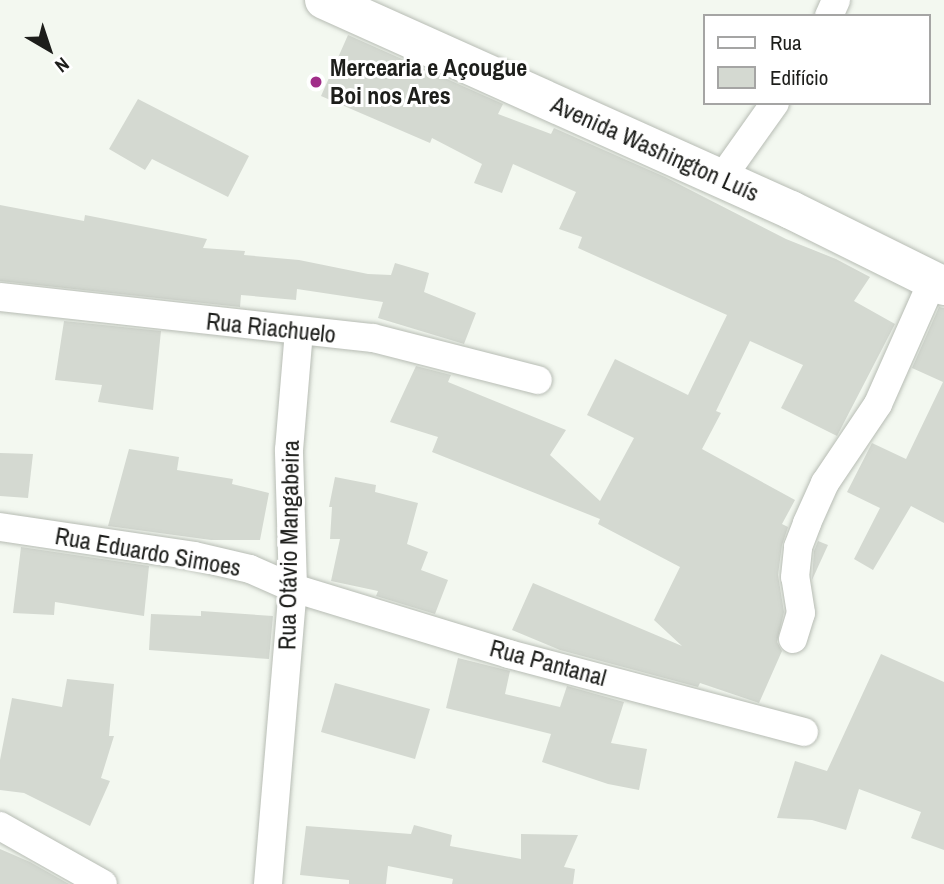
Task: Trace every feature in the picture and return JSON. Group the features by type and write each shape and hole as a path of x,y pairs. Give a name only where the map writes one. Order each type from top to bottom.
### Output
{"main road":[{"name":"Avenida Washington Luís","path":"324,0 791,210 938,284"}],"street":[{"path":"722,179 774,105"},
{"path":"793,639 801,613 795,577 798,547 807,523 825,483 878,404 938,284"},
{"name":"Rua Riachuelo","path":"0,297 299,332 373,338 538,380"},
{"name":"Rua Otávio Mangabeira","path":"268,884 293,588 289,450 299,332"},
{"name":"Rua Eduardo Simoes","path":"0,527 194,556 250,569 293,588"},
{"name":"Rua Pantanal","path":"293,588 509,654 804,732"},
{"path":"0,826 103,884"}],"building":[{"path":"348,35 503,104 498,114 551,134 554,128 665,177 786,239 836,259 870,277 854,301 895,324 837,436 781,408 803,365 750,341 716,411 721,413 702,449 795,500 782,524 788,527 782,545 778,575 784,612 777,642 782,651 759,703 700,683 698,687 560,650 512,630 533,583 682,646 654,620 680,567 598,524 600,519 432,452 438,437 390,422 416,366 451,375 448,382 566,430 550,455 600,501 634,438 587,415 615,359 688,395 727,315 578,248 582,237 559,229 576,192 513,164 502,193 474,183 482,164 432,138 430,143 321,96"},
{"path":"138,99 249,156 228,197 152,159 145,170 109,149"},
{"path":"0,205 84,221 85,215 207,239 203,248 245,251 244,255 299,260 368,274 391,275 395,263 429,273 424,292 476,313 464,344 378,318 383,302 297,289 296,300 241,295 240,307 0,281"},
{"path":"939,307 944,308 944,523 911,506 873,570 854,559 880,508 847,492 872,443 906,459 943,382 912,368"},
{"path":"64,321 161,331 153,410 98,402 102,385 55,380"},
{"path":"129,449 179,457 177,470 233,479 232,484 269,493 260,540 211,540 108,526"},
{"path":"0,453 33,454 28,498 0,496"},
{"path":"335,477 376,485 375,492 418,503 407,544 428,552 421,570 448,580 435,614 376,596 378,591 331,581 340,539 330,539 332,507 329,507"},
{"path":"818,541 828,545 812,580 814,551"},
{"path":"21,547 149,566 144,616 55,602 54,615 13,613"},
{"path":"201,611 273,616 269,659 149,650 151,614 201,616"},
{"path":"881,654 944,682 944,850 911,838 921,812 859,789 846,830 812,820 777,818 795,761 827,771"},
{"path":"458,658 510,671 505,694 560,707 567,686 624,702 611,743 647,749 639,790 608,784 542,762 551,734 446,708"},
{"path":"67,679 114,684 109,736 114,736 101,778 110,781 90,826 24,793 0,790 0,760 12,698 62,707"},
{"path":"335,683 430,709 415,759 321,732"},
{"path":"414,825 452,835 450,846 521,859 521,834 578,835 564,867 575,869 573,884 452,884 453,879 388,866 386,884 349,884 349,880 300,875 306,826 411,834"},
{"path":"0,849 30,862 69,884 0,884"}],"place":[{"name":"Mercearia e Açougue Boi nos Ares","path":"316,82"}]}
